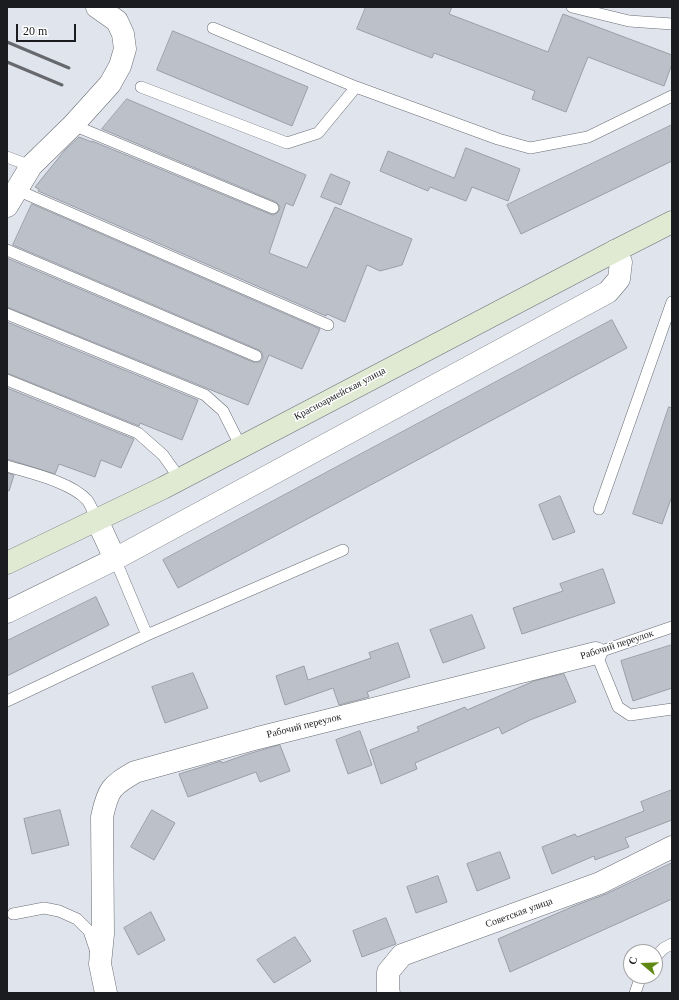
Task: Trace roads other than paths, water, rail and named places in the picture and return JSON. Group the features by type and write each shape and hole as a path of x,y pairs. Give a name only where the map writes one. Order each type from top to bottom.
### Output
{"main road":[{"name":"Красноармейская улица","path":"7,563 180,479 615,250 672,222"}],"street":[{"path":"12,198 31,166 73,125 110,84 120,66 125,49 123,34 117,21 97,7"},
{"path":"7,612 115,558 608,292 619,280 621,262 615,250"},
{"path":"97,520 115,558"},
{"name":"Рабочий переулок","path":"106,993 100,964 103,934 102,817 111,789 121,780 135,772 258,738 596,653"},
{"name":"Советская улица","path":"389,993 388,972 402,955 600,883 672,847"}],"lane":[{"path":"572,7 629,21 672,24"},
{"path":"213,28 356,87 498,139 530,148 588,137 672,96"},
{"path":"142,87 287,143 318,133 356,87"},
{"path":"73,125 273,208"},
{"path":"7,157 31,166"},
{"path":"12,198 328,324"},
{"path":"7,250 256,356"},
{"path":"599,509 672,302"},
{"path":"7,314 205,395 223,411 241,447"},
{"path":"7,380 138,433 163,455 180,479"},
{"path":"7,466 58,482 77,491 88,501 97,520"},
{"path":"7,700 147,635 343,550"},
{"path":"115,558 147,635"},
{"name":"Рабочий переулок","path":"596,653 672,627"},
{"path":"596,653 618,707 630,715 672,709"},
{"path":"13,914 44,908 60,911 77,919 89,931 100,964"},
{"path":"663,949 672,944"}],"railway":[{"path":"7,42 69,68"},
{"path":"7,62 62,85"}]}
